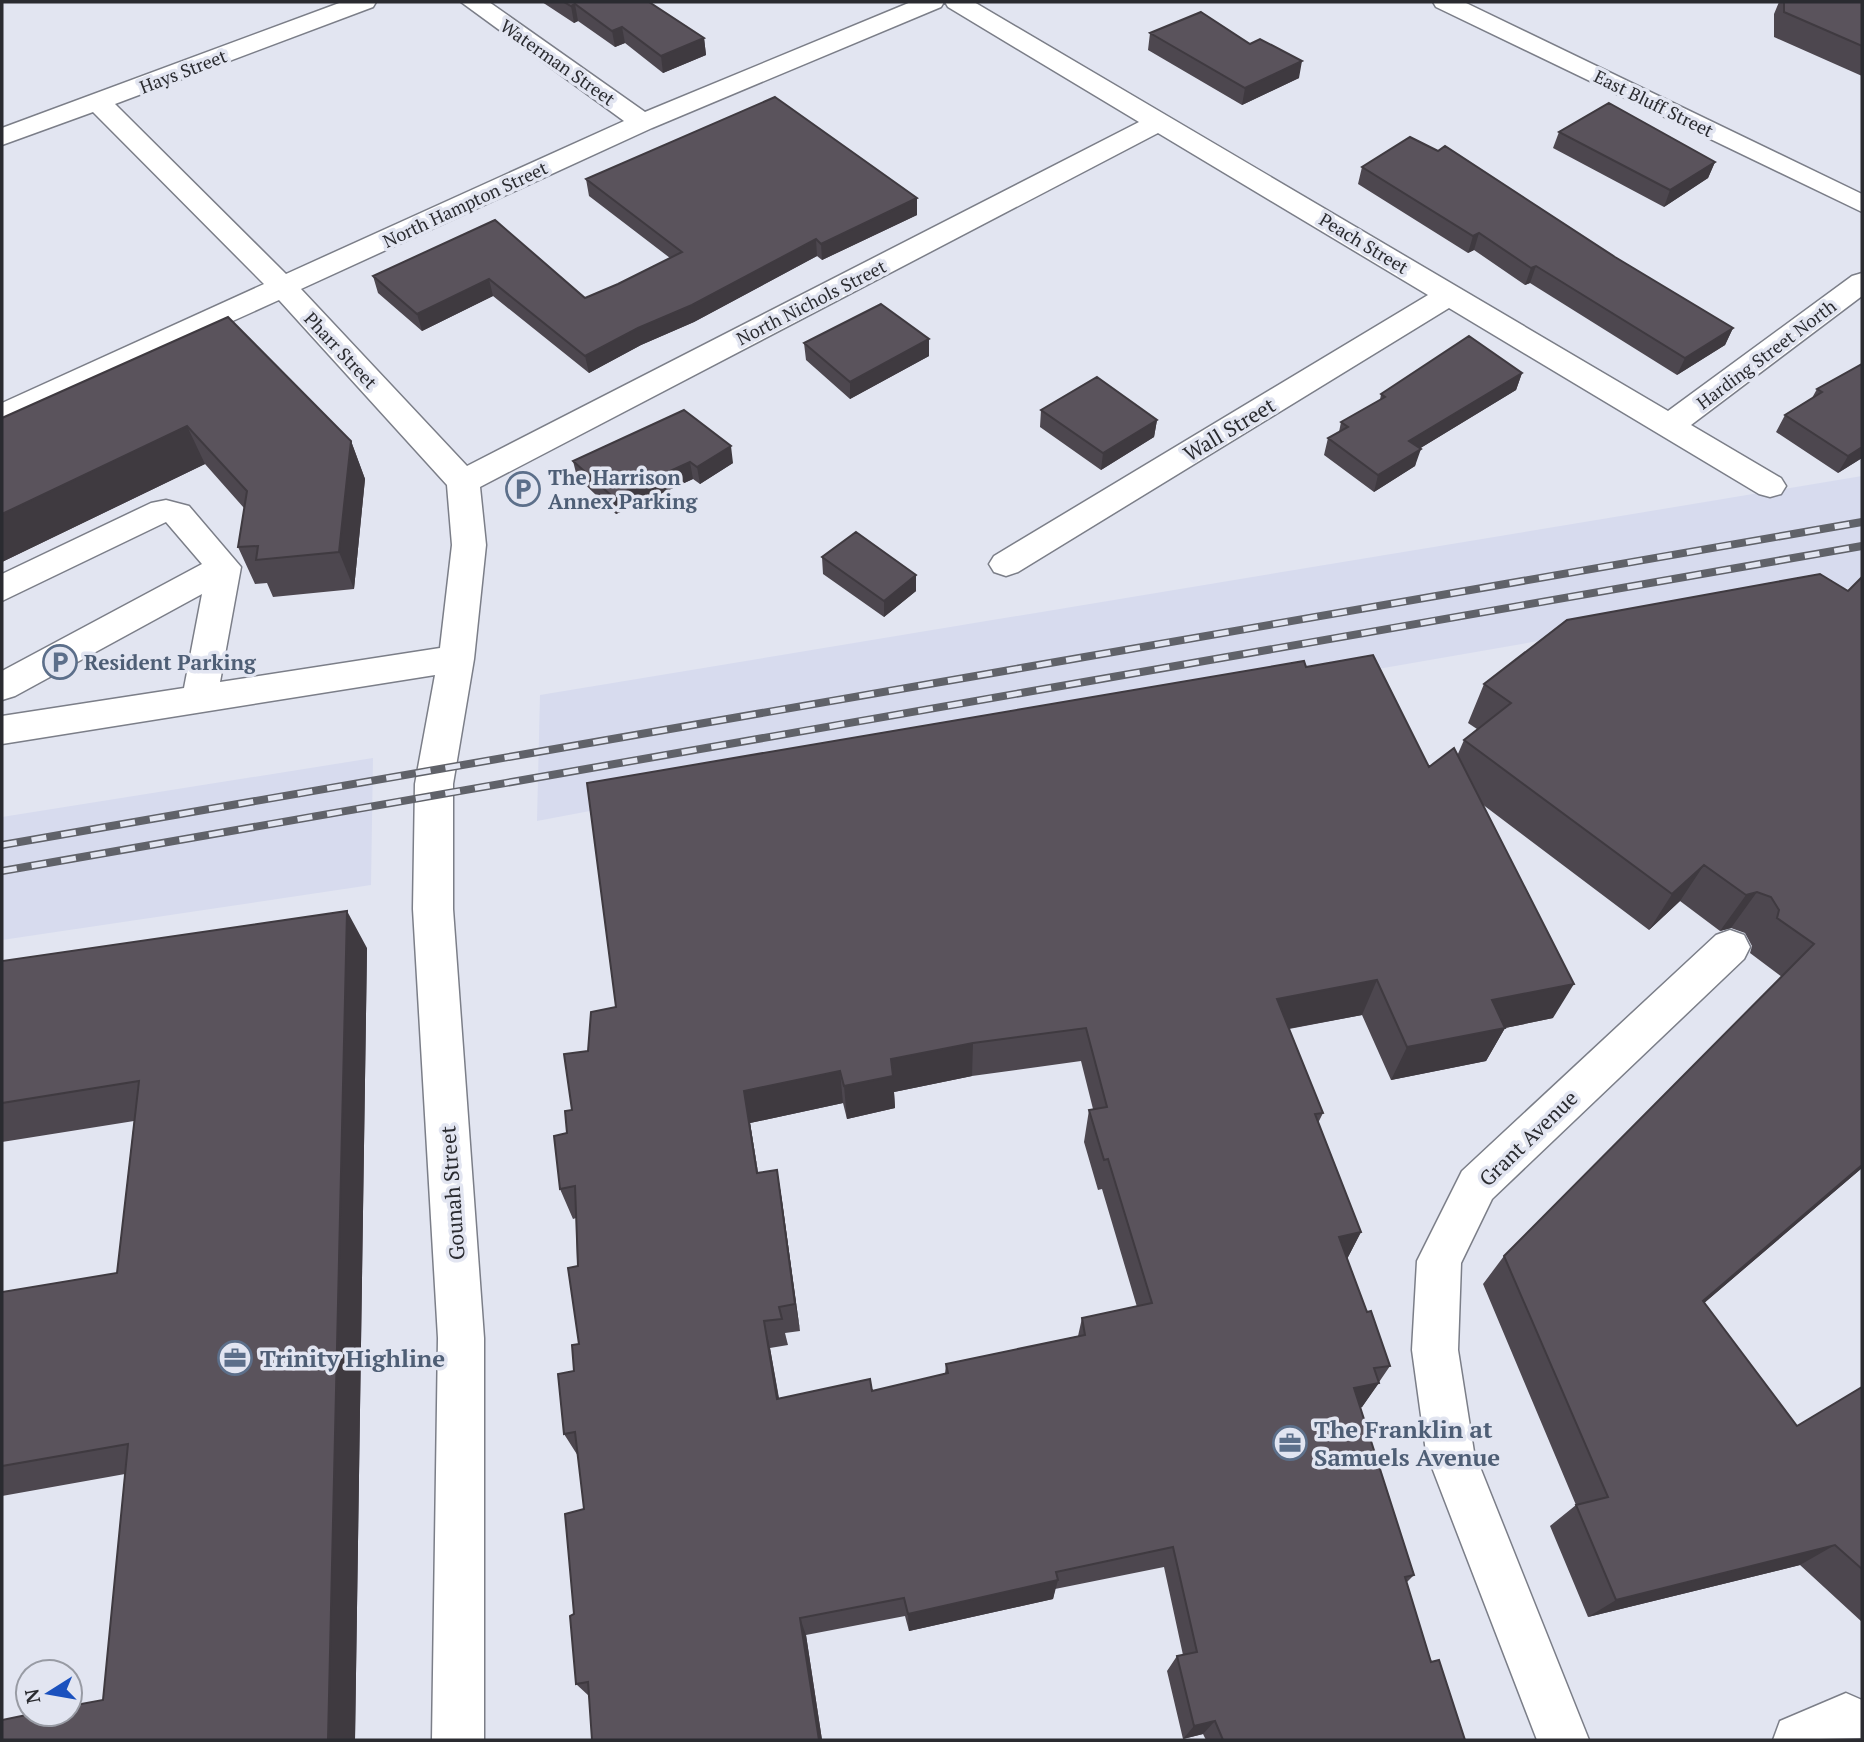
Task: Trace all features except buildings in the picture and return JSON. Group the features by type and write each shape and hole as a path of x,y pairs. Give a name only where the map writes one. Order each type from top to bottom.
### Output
{"street":[{"name":"Hays Street","path":"2,137 364,2"},
{"name":"Waterman Street","path":"473,2 643,122"},
{"name":"North Hampton Street","path":"2,415 643,122 932,2"},
{"name":"Peach Street","path":"957,2 1770,485"},
{"name":"East Bluff Street","path":"1445,2 1862,204"},
{"name":"Pharr Street","path":"99,103 284,288 463,482"},
{"name":"North Nichols Street","path":"463,482 1159,122"},
{"name":"Harding Street North","path":"1670,426 1862,282"},
{"name":"Wall Street","path":"1006,564 1451,294"},
{"path":"2,730 456,653 469,545 463,482"},
{"path":"2,589 151,514 166,511 177,514 224,567"},
{"path":"200,697 224,567"},
{"path":"2,687 224,567"},
{"name":"Gounah Street","path":"456,653 434,784 433,909 461,1338 458,1740"},
{"name":"Grant Avenue","path":"1563,1740 1450,1451 1435,1350 1439,1261 1477,1185 1730,947"},
{"path":"1799,1740 1846,1718"}],"shaded area":[{"path":"1862,476 1862,585 922,748 537,821 540,695"},
{"path":"373,758 371,885 2,940 2,817"}],"railway":[{"path":"2,845 1862,522"},
{"path":"2,871 1862,546"}],"place":[{"name":"The Harrison Annex Parking","path":"523,489"},
{"name":"Resident Parking","path":"60,662"},
{"name":"Trinity Highline","path":"235,1358"},
{"name":"The Franklin at Samuels Avenue","path":"1290,1443"}]}
